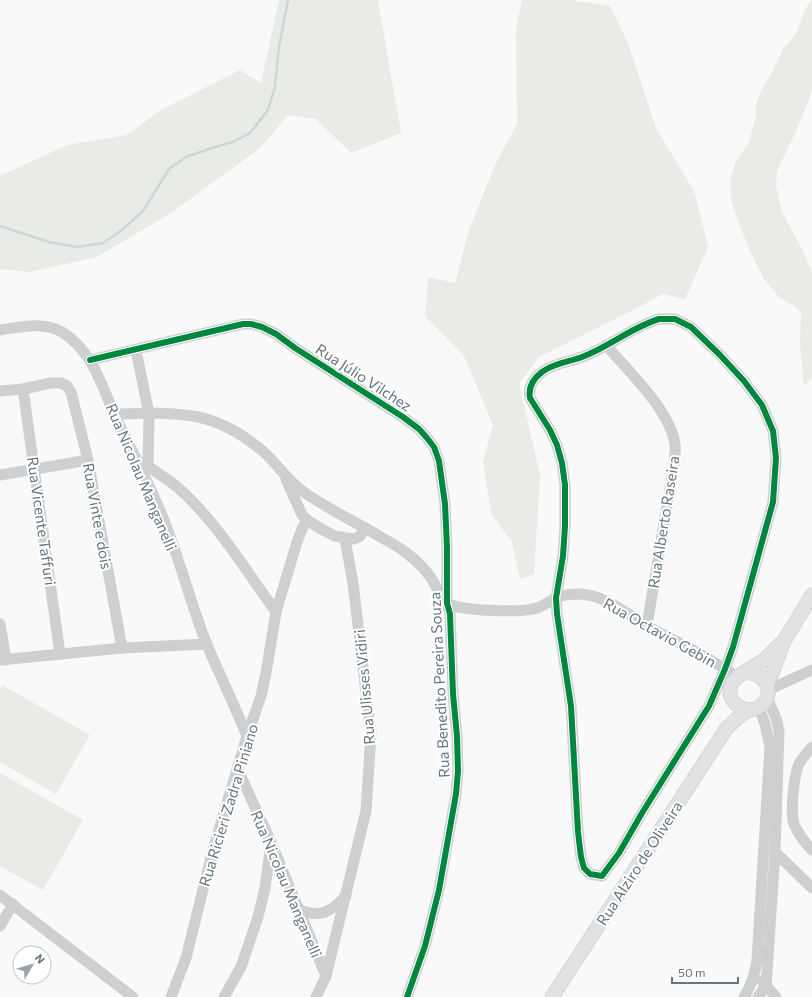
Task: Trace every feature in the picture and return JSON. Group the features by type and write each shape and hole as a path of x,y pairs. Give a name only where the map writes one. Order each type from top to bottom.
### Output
{"main road":[{"name":"Rua Alziro de Oliveira","path":"552,997 726,729 737,718 764,703 784,641 812,594"},
{"name":"Rua Alziro de Oliveira","path":"726,729 732,682 763,660 784,641"},
{"path":"740,675 750,673 757,674 763,679 767,691"},
{"path":"730,695 733,702 737,706 743,709 754,709"}],"street":[{"path":"659,319 675,319 690,327 744,381 762,405 773,431 776,458 773,502 735,640 725,669 709,706 642,812 619,853 602,876 590,874 584,868 578,832 571,706 559,634 556,598 563,556 565,526 562,463 557,445 550,430 530,398 529,392 532,382 542,372 555,365 583,356 606,345 647,323 659,319"},
{"name":"Rua Júlio Vilchez","path":"136,350 243,324 251,324 262,327 276,334 295,348 403,417 427,438 434,448 439,461"},
{"name":"Rua Nicolau Manganelli","path":"0,330 34,326 53,328 62,332 72,340 90,360 101,380 161,514 207,644 247,736"},
{"name":"Rua Alberto Raseira","path":"606,345 655,402 667,422 675,443 674,465 647,625"},
{"path":"90,360 136,350 149,414 148,467"},
{"name":"Rua Vinte e dois","path":"23,389 56,383 67,386 73,396 88,460 122,648"},
{"path":"0,391 23,389"},
{"name":"Rua Vicente Taffuri","path":"23,389 60,654"},
{"path":"115,414 187,414 208,418 224,425 260,448 284,474 306,494 408,554 431,578 447,603"},
{"path":"136,459 166,478 203,514 243,565 276,612"},
{"path":"0,475 88,460"},
{"name":"Rua Benedito Pereira Souza","path":"407,997 425,946 439,890 456,794 458,771 450,614 447,603 447,547 445,512 439,461"},
{"path":"284,474 293,492 299,510 308,520 335,536 345,539 354,539 359,537 366,528"},
{"path":"293,492 306,494"},
{"name":"Rua Ricieri Zadra Piniano","path":"171,997 186,958 212,853 247,736 263,689 276,612 297,542 302,529 308,520"},
{"name":"Rua Ulisses Vidiri","path":"316,997 326,976 347,895 366,811 371,734 353,583 345,539"},
{"name":"Rua Octavio Gebin","path":"447,603 468,609 526,610 549,604 556,598 581,594 596,597 705,656 725,669 740,675"},
{"path":"0,624 3,660 122,648 207,644"},
{"path":"758,997 766,985 775,852 779,732 767,691 812,670"},
{"path":"744,997 755,976 757,960 770,747 765,724 754,709"},
{"path":"812,747 799,763 796,773 792,811 796,829 812,850"},
{"name":"Rua Nicolau Manganelli","path":"238,770 271,842 326,976"},
{"path":"224,997 241,967 258,917 265,888 271,842"},
{"path":"775,852 812,888"},
{"path":"0,895 133,997"},
{"path":"298,909 308,914 319,914 339,904 347,895"},
{"path":"0,926 13,904"},
{"path":"755,976 760,979 776,997"}],"shaded area":[{"path":"279,0 378,0 401,133 351,153 316,119 288,115 260,148 171,213 97,257 30,272 0,269 0,176 67,145 127,135 161,110 240,70 261,83"},
{"path":"522,0 570,0 610,6 628,43 656,128 694,191 708,247 685,299 663,294 539,357 519,384 540,475 534,574 520,579 512,542 491,513 483,462 493,425 464,356 425,316 428,277 455,283 469,230 494,167 517,124 516,29"},
{"path":"811,0 812,88 797,129 777,171 776,185 782,212 803,251 812,273 812,378 804,386 800,343 801,313 797,308 779,297 764,279 749,249 734,210 730,182 735,163 749,142 756,116 756,103 763,87 783,49 797,32 804,12"},
{"path":"2,685 90,735 56,794 0,762 0,689"},
{"path":"0,773 83,820 43,890 0,866"}],"waterway":[{"path":"0,226 49,242 77,247 103,243 122,230 143,211 169,169 186,157 233,142 250,133 268,110 275,87 279,47 288,0"}],"cycle path":[{"path":"659,319 675,319 691,327 744,381 762,405 773,431 776,458 773,502 733,647 709,706 642,813 619,853 602,876 590,874 584,868 578,832 571,706 557,614 556,598 563,556 565,526 565,485 562,463 557,445 550,430 530,398 530,390 534,380 539,374 547,369 592,353 639,327 659,319"},
{"path":"90,360 243,324 251,324 262,327 276,334 295,348 403,417 419,429 434,447 439,461 445,504 447,603 450,614 458,771 456,794 439,890 425,946 407,997"}]}
